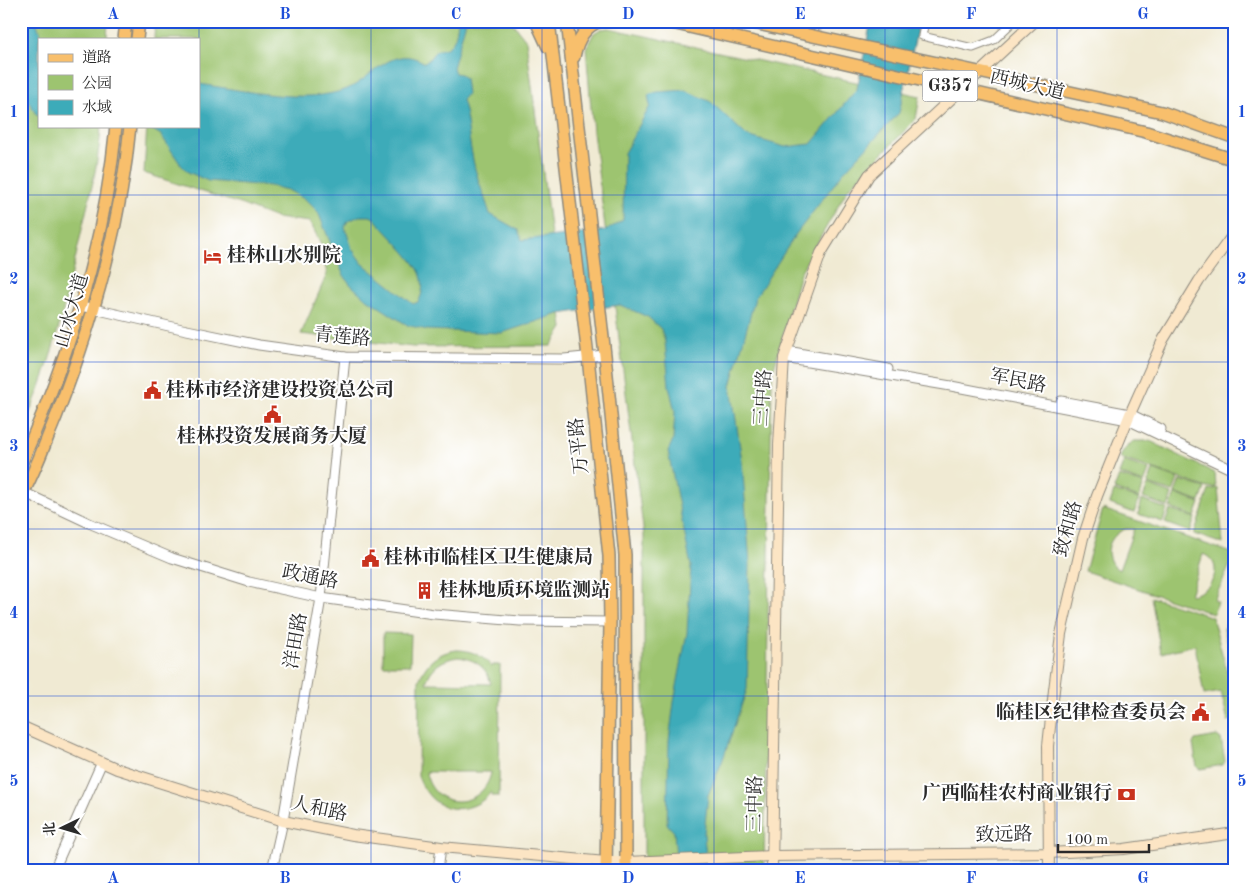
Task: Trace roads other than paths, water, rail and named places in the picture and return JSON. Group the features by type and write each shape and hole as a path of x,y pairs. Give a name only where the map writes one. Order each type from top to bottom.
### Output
{"main road":[{"path":"124,38 126,21"},
{"path":"137,38 139,21"},
{"path":"536,21 554,62"},
{"name":"万平路","path":"548,21 588,357 609,556 610,622 606,866"},
{"name":"万平路","path":"567,21 605,355 625,555 626,866"},
{"path":"572,69 576,47 583,34 589,26 601,21"},
{"name":"西城大道","path":"663,21 1146,132 1235,160"},
{"name":"西城大道","path":"744,21 1162,112 1235,138"},
{"name":"三中路","path":"772,870 779,446 786,354 821,253 870,175 963,89 979,71 1035,21"},
{"name":"山水大道","path":"21,464 62,367 81,306 103,214 116,128"},
{"name":"山水大道","path":"22,493 74,371 93,309 116,218 130,128"},
{"name":"致和路","path":"1049,870 1048,746 1061,634 1083,538 1097,496 1162,340 1199,281 1235,232"},
{"name":"人和路","path":"21,726 117,769 283,821 353,835 441,847 606,866 626,866"},
{"name":"致远路","path":"626,866 772,856 1048,853 1124,849 1235,833"}],"street":[{"path":"925,21 922,36 973,48 994,40 1014,21"},
{"name":"青莲路","path":"81,306 182,330 259,345 344,357 564,359 605,355"},
{"name":"军民路","path":"786,354 1129,417 1235,466"},
{"name":"洋田路","path":"272,870 283,821 322,598 344,357"},
{"name":"军民路","path":"1129,417 1235,471"},
{"name":"政通路","path":"22,493 172,558 249,582 322,598 434,614 520,621 610,622"},
{"path":"54,870 102,762"},
{"path":"438,870 441,847"}],"water":[{"path":"21,21 36,21 42,38 38,38 38,115 21,92"},
{"path":"458,21 466,21 453,68 455,73 465,78 467,94 462,100 477,177 490,214 518,230 522,240 607,230 623,220 624,153 650,106 648,95 657,92 685,90 711,102 747,136 785,147 811,144 857,89 871,21 919,21 899,113 842,174 796,234 755,298 731,386 742,461 750,564 747,689 722,762 708,795 704,834 707,870 677,870 674,832 667,824 669,741 687,633 691,566 668,451 673,440 675,412 669,386 665,342 661,329 648,317 620,305 559,314 502,333 427,330 407,325 364,297 350,284 343,274 318,212 306,200 288,190 270,186 208,181 188,172 181,165 161,135 147,128 200,128 200,84 273,95 312,96 330,94 356,84 392,59 402,57 413,58 425,63 436,51 451,45 456,35","holes":["359,216 374,218 409,256 418,269 422,286 418,302 413,304 362,263 352,249 345,227 347,222"]}],"place":[{"name":"桂林山水别院","path":"213,256"},
{"name":"桂林市经济建设投资总公司","path":"152,391"},
{"name":"桂林投资发展商务大厦","path":"272,414"},
{"name":"桂林市临桂区卫生健康局","path":"370,558"},
{"name":"桂林地质环境监测站","path":"425,591"},
{"name":"临桂区纪律检查委员会","path":"1200,713"},
{"name":"广西临桂农村商业银行","path":"1126,794"}]}
